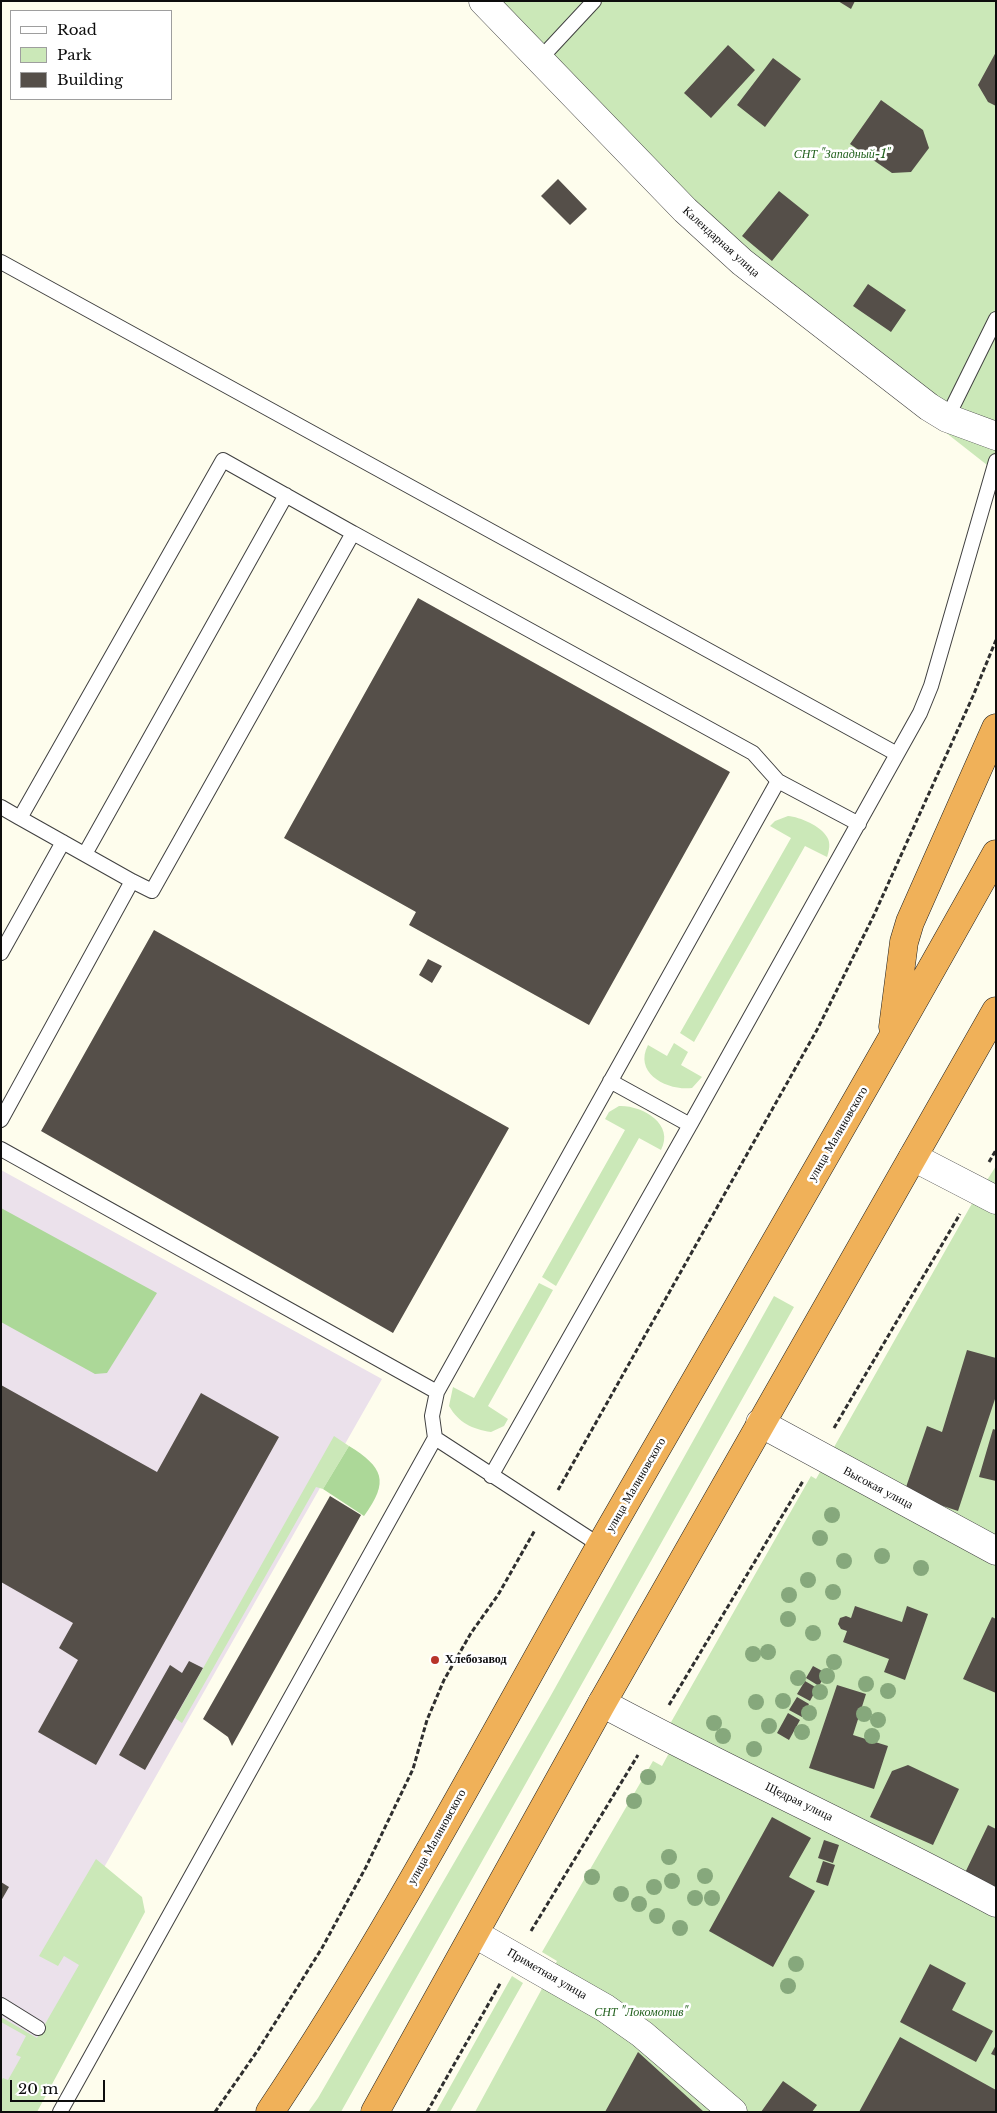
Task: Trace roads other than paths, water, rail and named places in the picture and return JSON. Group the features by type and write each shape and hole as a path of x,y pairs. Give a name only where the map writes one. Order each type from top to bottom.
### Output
{"highway":[{"path":"890,1043 904,942 910,922 996,728"},
{"name":"улица Малиновского","path":"270,2112 319,2039 390,1922 601,1546 890,1043 996,854"},
{"path":"375,2112 602,1702 996,1011"},
{"path":"958,1077 996,1046"}],"street":[{"name":"Календарная улица","path":"483,1 685,210 742,262 929,407 947,418 996,436"},
{"path":"913,1157 985,1194"},
{"name":"Высокая улица","path":"760,1423 996,1551"},
{"name":"Щедрая улица","path":"602,1702 996,1903"},
{"name":"Приметная улица","path":"475,1934 605,2008 642,2034 733,2112"}],"lane":[{"path":"540,59 594,1"},
{"path":"1,262 897,754"},
{"path":"947,418 996,319"},
{"path":"20,818 223,460 753,753 778,780 859,824"},
{"path":"491,1476 690,1125 920,712 931,686 996,462"},
{"path":"84,854 286,495"},
{"path":"1,808 152,892 353,533"},
{"path":"60,2112 435,1438 432,1416 437,1392 778,780"},
{"path":"1,953 63,842"},
{"path":"1,1120 132,881"},
{"path":"610,1081 690,1125"},
{"path":"1,1149 437,1392"},
{"path":"435,1438 601,1546"},
{"path":"1,2005 38,2028"}],"place":[{"name":"Хлебозавод","path":"435,1660"}],"park label":[{"name":"СНТ \"Западный-1\"","path":"842,155"},
{"name":"СНТ \"Локомотив\"","path":"641,2013"}]}
